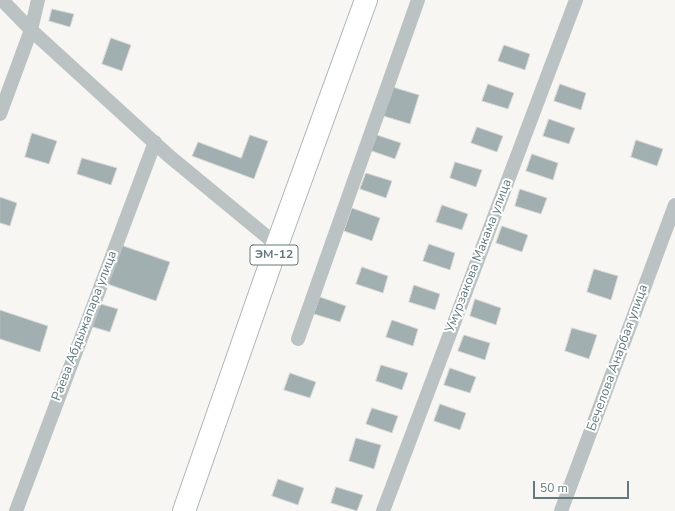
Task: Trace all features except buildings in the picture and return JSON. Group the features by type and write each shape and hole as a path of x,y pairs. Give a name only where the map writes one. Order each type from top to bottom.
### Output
{"highway":[{"name":"ЭМ-12","path":"184,511 277,245 366,0"}],"street":[{"path":"2,0 31,30 169,156 277,245"},
{"path":"0,114 31,30 38,0"},
{"path":"298,339 418,0"},
{"name":"Умурзакова Макама улица","path":"383,511 576,0"},
{"name":"Раева Абдыжапара улица","path":"16,511 155,142"},
{"name":"Бечелова Анарбая улица","path":"562,511 675,205"}]}
